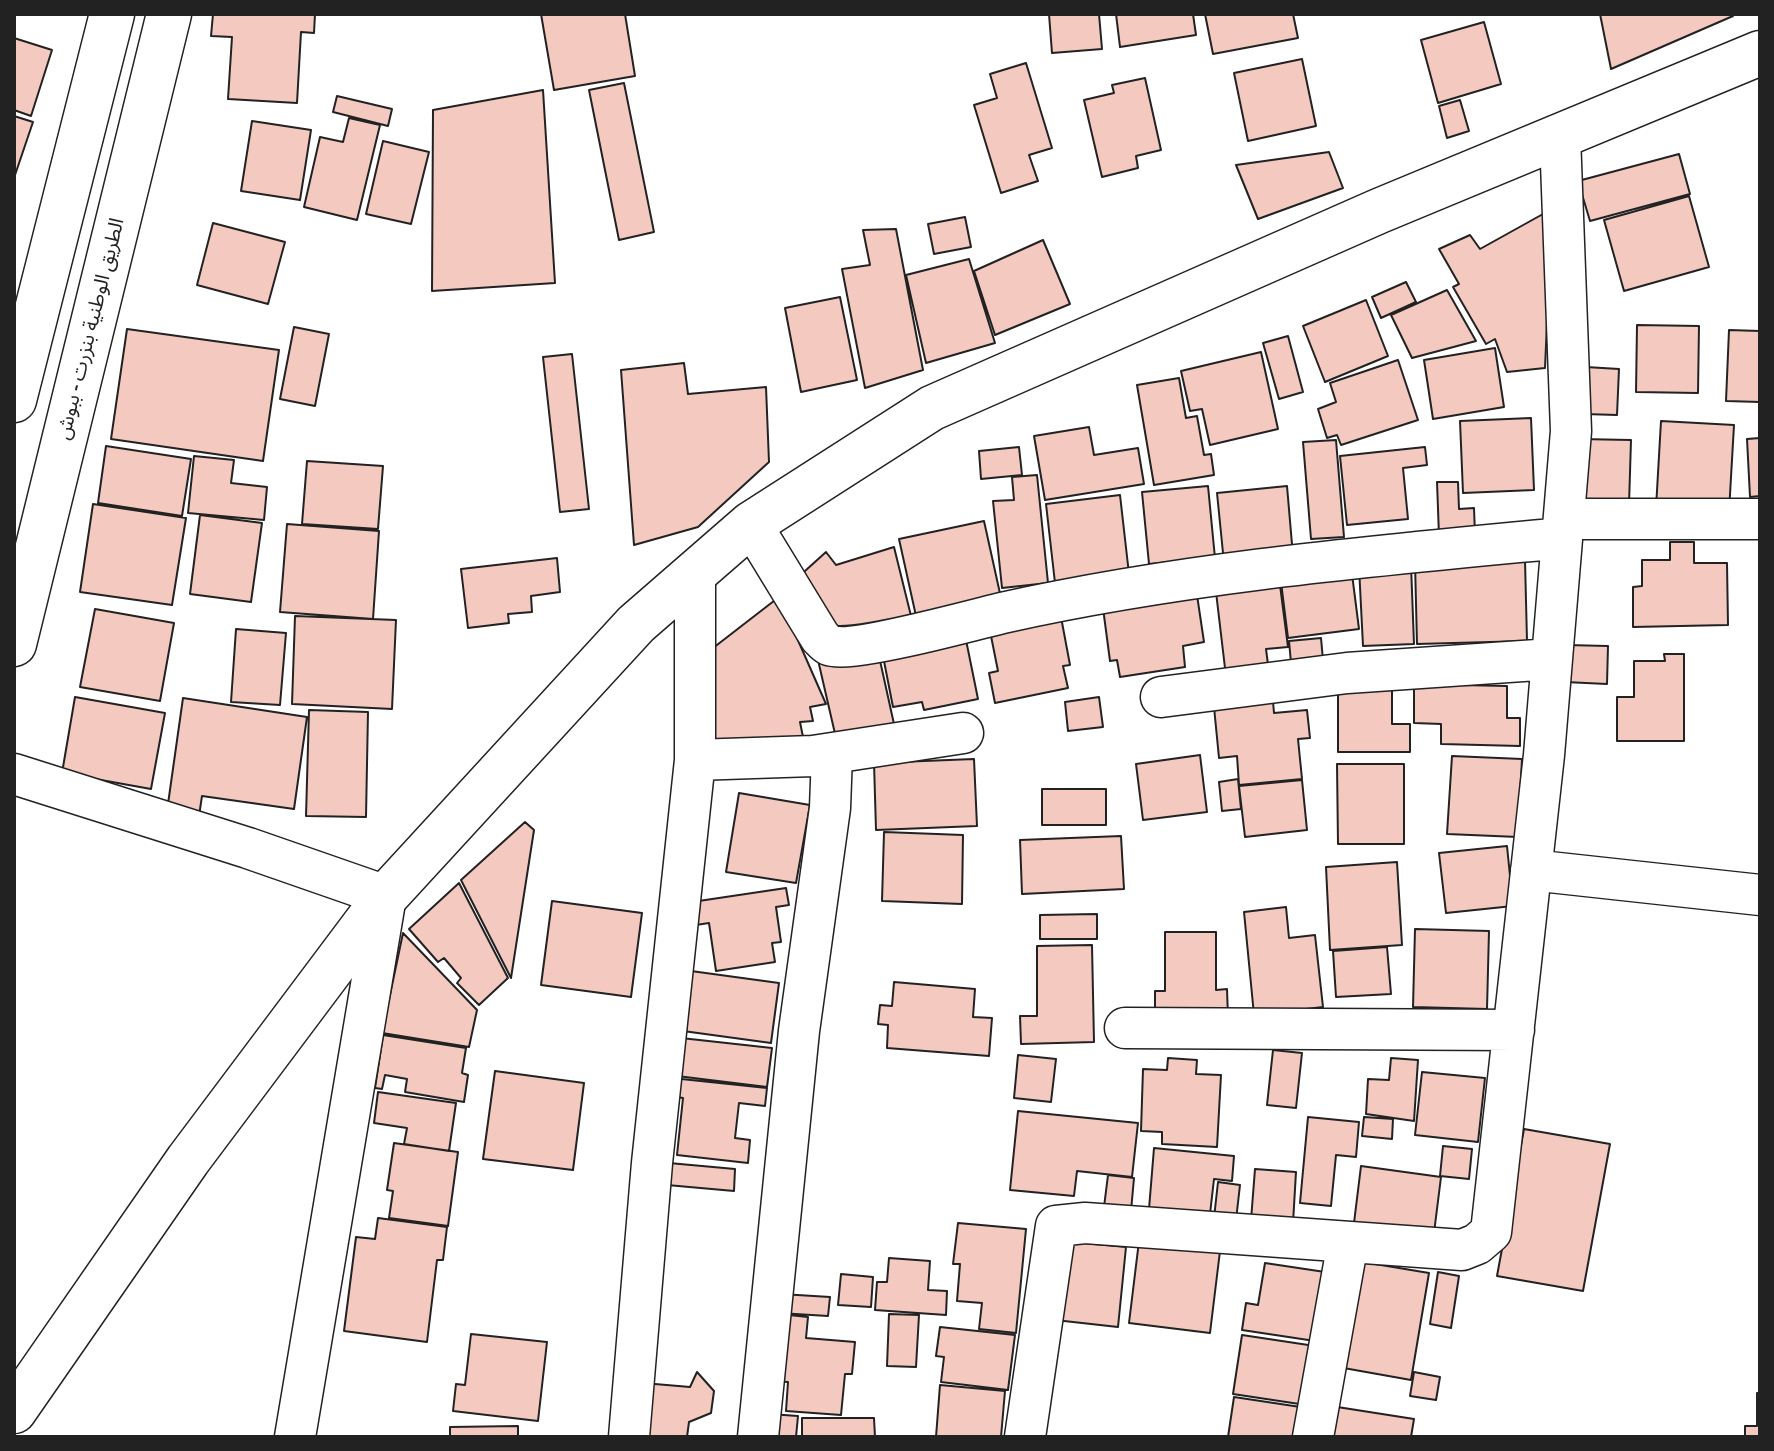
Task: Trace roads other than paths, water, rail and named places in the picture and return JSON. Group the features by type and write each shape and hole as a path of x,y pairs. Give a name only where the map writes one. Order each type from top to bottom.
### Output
{"street":[{"path":"14,400 112,14"},
{"name":"الطريق الوطنية بنزرت - ببوش","path":"14,644 169,14"},
{"path":"14,1411 188,1160 386,896 636,624 751,524 932,408 1379,211 1760,53"},
{"path":"1025,1437 1056,1226 1085,1223 1462,1250 1477,1244 1491,1232 1531,870 1571,431 1560,136"},
{"path":"751,524 820,637 830,645 839,646 888,639 1091,593 1303,563 1563,529 1760,519"},
{"path":"629,1437 652,1163 695,760 695,574"},
{"path":"1161,697 1347,673 1552,659"},
{"path":"695,760 832,754 963,733"},
{"path":"758,1437 799,1031 830,808 832,754"},
{"path":"14,774 248,848 386,896"},
{"path":"1531,870 1760,895"},
{"path":"295,1437 386,896"},
{"path":"1125,1028 1514,1030"},
{"path":"1313,1437 1348,1242"}]}
